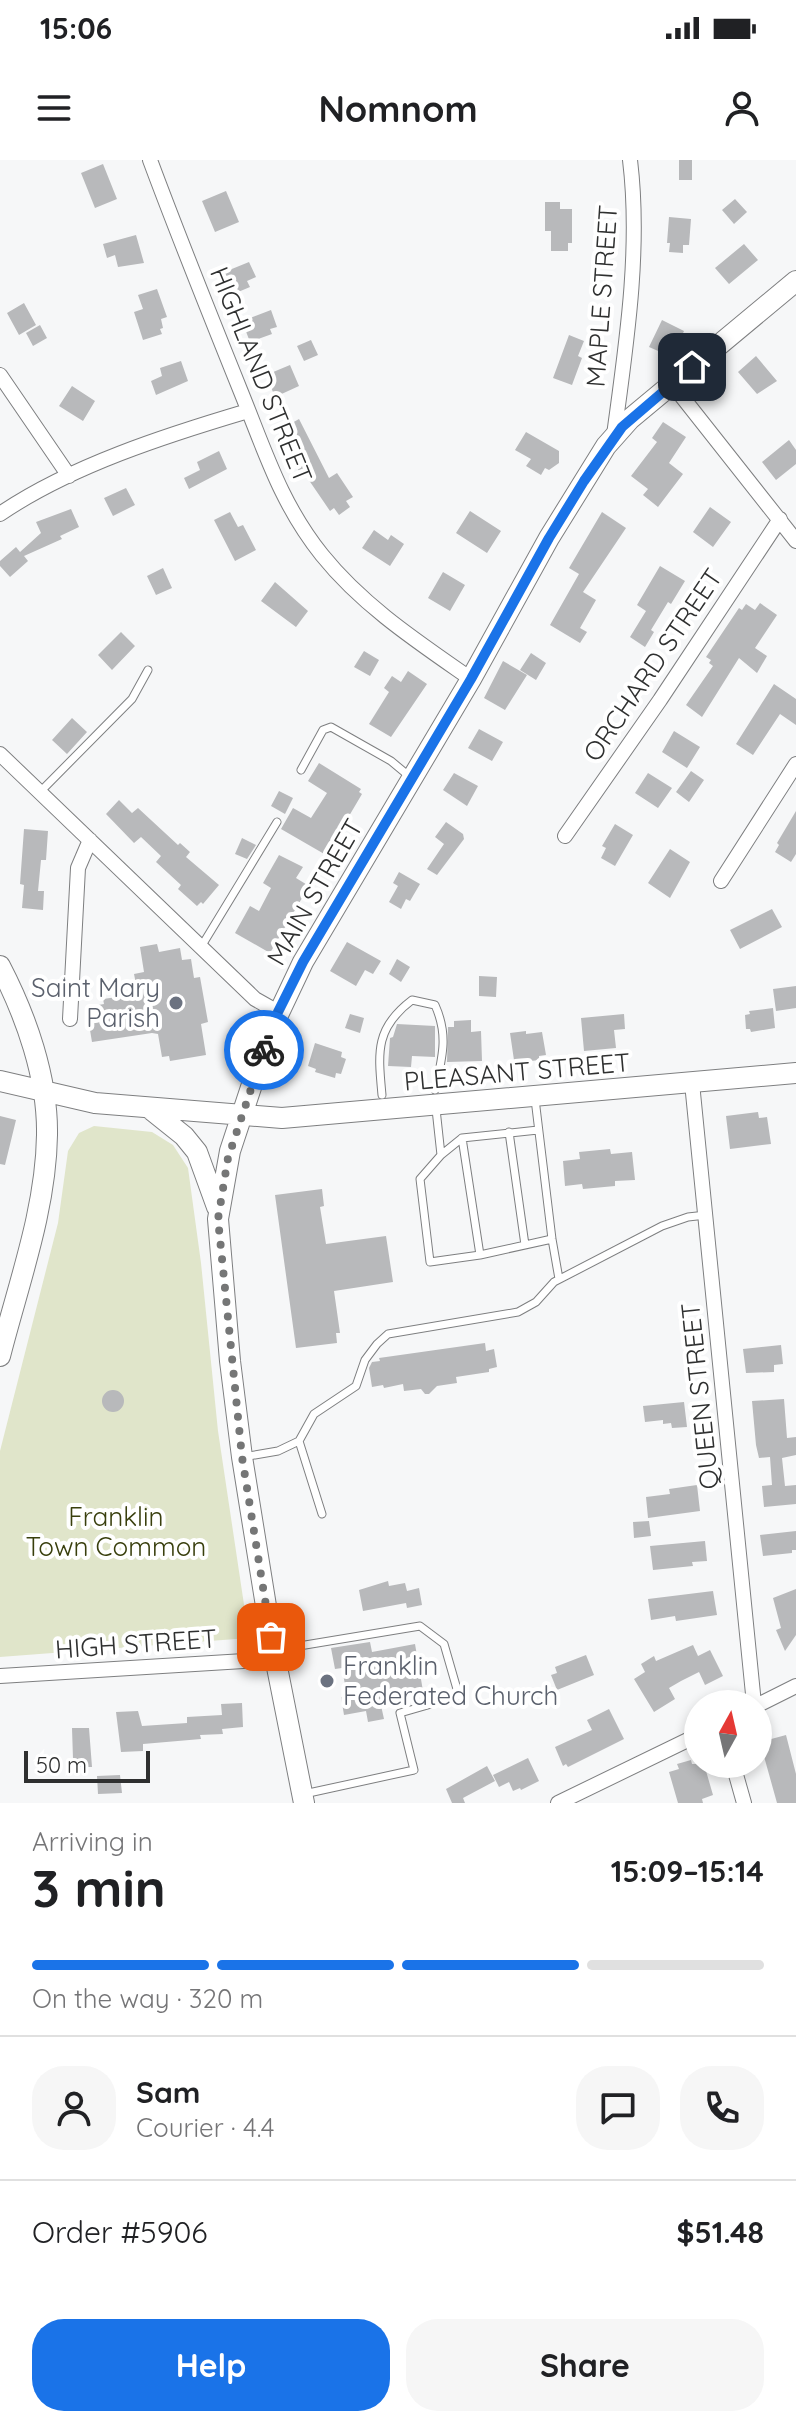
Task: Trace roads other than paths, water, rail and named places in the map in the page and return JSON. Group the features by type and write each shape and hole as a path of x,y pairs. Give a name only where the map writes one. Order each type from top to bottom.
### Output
{"main road":[{"name":"MAIN STREET","path":"303,1799 242,1457 222,1284 218,1208 228,1158 278,1012 303,962 471,679 549,538 614,436 630,419 796,281"},
{"path":"0,966 24,1020 43,1091 47,1134 40,1200 0,1356"},
{"name":"PLEASANT STREET","path":"0,1081 95,1103 282,1118 435,1097 535,1097 796,1073"},
{"path":"149,1108 184,1136 197,1152 218,1208"}],"street":[{"name":"HIGHLAND STREET","path":"150,160 270,471 300,525 350,585 394,624 471,679"},
{"name":"MAPLE STREET","path":"614,436 633,251 630,160"},
{"path":"0,375 69,476"},
{"path":"672,384 796,541"},
{"path":"0,514 24,498 69,476 185,430 248,411"},
{"name":"ORCHARD STREET","path":"565,836 780,519"},
{"path":"0,754 255,999 278,1012"},
{"path":"721,881 796,764"},
{"path":"70,1019 78,868 90,840"},
{"name":"QUEEN STREET","path":"692,1083 754,1690"},
{"name":"HIGH STREET","path":"0,1676 275,1655"},
{"path":"772,1697 796,1686"},
{"path":"558,1803 684,1742"},
{"path":"737,1778 744,1803"}],"lane":[{"path":"40,792 132,699 148,670"},
{"path":"301,770 323,730 331,727 391,761 411,777"},
{"path":"201,947 277,822"},
{"path":"382,1095 379,1047 385,1026 396,1012 412,1000 435,1005 443,1022 444,1050 435,1097 441,1155"},
{"path":"535,1097 559,1279"},
{"path":"538,1130 462,1138 441,1155 420,1179 430,1262 552,1239"},
{"path":"509,1132 525,1245"},
{"path":"462,1138 480,1255"},
{"path":"242,1457 278,1451 299,1441 314,1414 356,1386 365,1360 388,1334 518,1312 536,1302 559,1279 667,1223 706,1215"},
{"path":"299,1441 322,1514"},
{"path":"275,1655 420,1626 444,1644 459,1696 400,1713 414,1770 303,1799"}],"place":[{"name":"Saint Mary Parish","path":"176,1003"},
{"name":"Franklin Federated Church","path":"327,1681"}],"park label":[{"name":"Franklin Town Common","path":"116,1532"}]}
